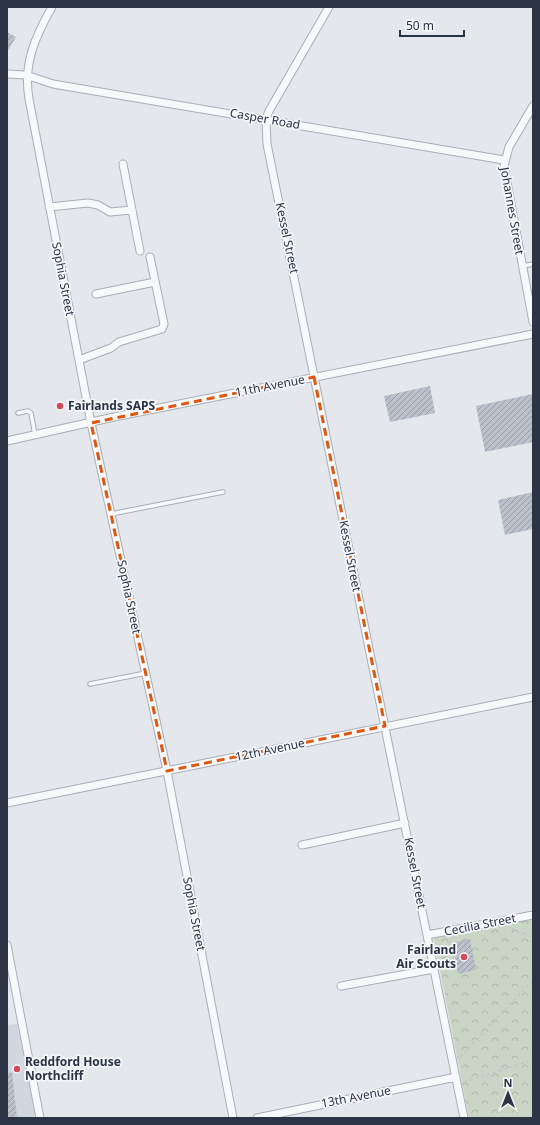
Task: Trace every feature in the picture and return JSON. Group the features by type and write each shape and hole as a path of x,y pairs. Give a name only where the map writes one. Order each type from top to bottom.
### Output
{"street":[{"path":"26,75 33,48 52,7"},
{"name":"Kessel Street","path":"329,7 276,98 266,119 267,144 464,1118"},
{"name":"Casper Road","path":"7,74 26,75 53,84 504,160"},
{"name":"Sophia Street","path":"26,75 49,207 91,423 167,771 233,1118"},
{"name":"Johannes Street","path":"533,106 509,147 504,160 504,177 533,322"},
{"path":"123,164 140,252"},
{"path":"49,207 88,202 98,205 110,212 132,210"},
{"path":"79,360 111,348 119,342 162,329 164,324 150,257"},
{"path":"96,294 155,282"},
{"name":"11th Avenue","path":"7,441 314,377 533,334"},
{"name":"12th Avenue","path":"7,802 533,697"},
{"path":"302,845 405,823"},
{"name":"Cecilia Street","path":"427,935 533,915"},
{"path":"7,945 40,1118"},
{"path":"341,986 434,969"},
{"name":"13th Avenue","path":"257,1118 456,1081"},
{"path":"36,1118 37,1100"}],"lane":[{"path":"522,266 533,264"},
{"path":"18,413 28,411 30,413 35,435"},
{"path":"111,514 223,492"},
{"path":"90,684 146,673"}],"path":[{"path":"507,926 533,938"},
{"path":"458,1059 533,980"},
{"path":"456,1081 533,1060"}],"highlighted area":[{"path":"314,377 385,726 167,771 91,423"}],"shaded area":[{"name":"Reddford House Northcliff","path":"17,1024 35,1113 34,1118 7,1118 7,1025"}],"green space":[{"path":"533,917 533,1118 469,1118 433,935"}],"building":[{"path":"7,32 16,37 7,52"},
{"path":"430,386 435,413 390,422 384,396"},
{"path":"533,394 533,442 485,452 476,406"},
{"path":"533,492 533,529 505,535 498,500"},
{"name":"Fairland Air Scouts","path":"470,939 476,970 458,974 452,943"},
{"path":"12,1072 17,1118 7,1118 7,1073"}],"place":[{"name":"Fairlands SAPS","path":"60,406"},
{"name":"Fairland Air Scouts","path":"464,957"},
{"name":"Reddford House Northcliff","path":"17,1069"}]}
